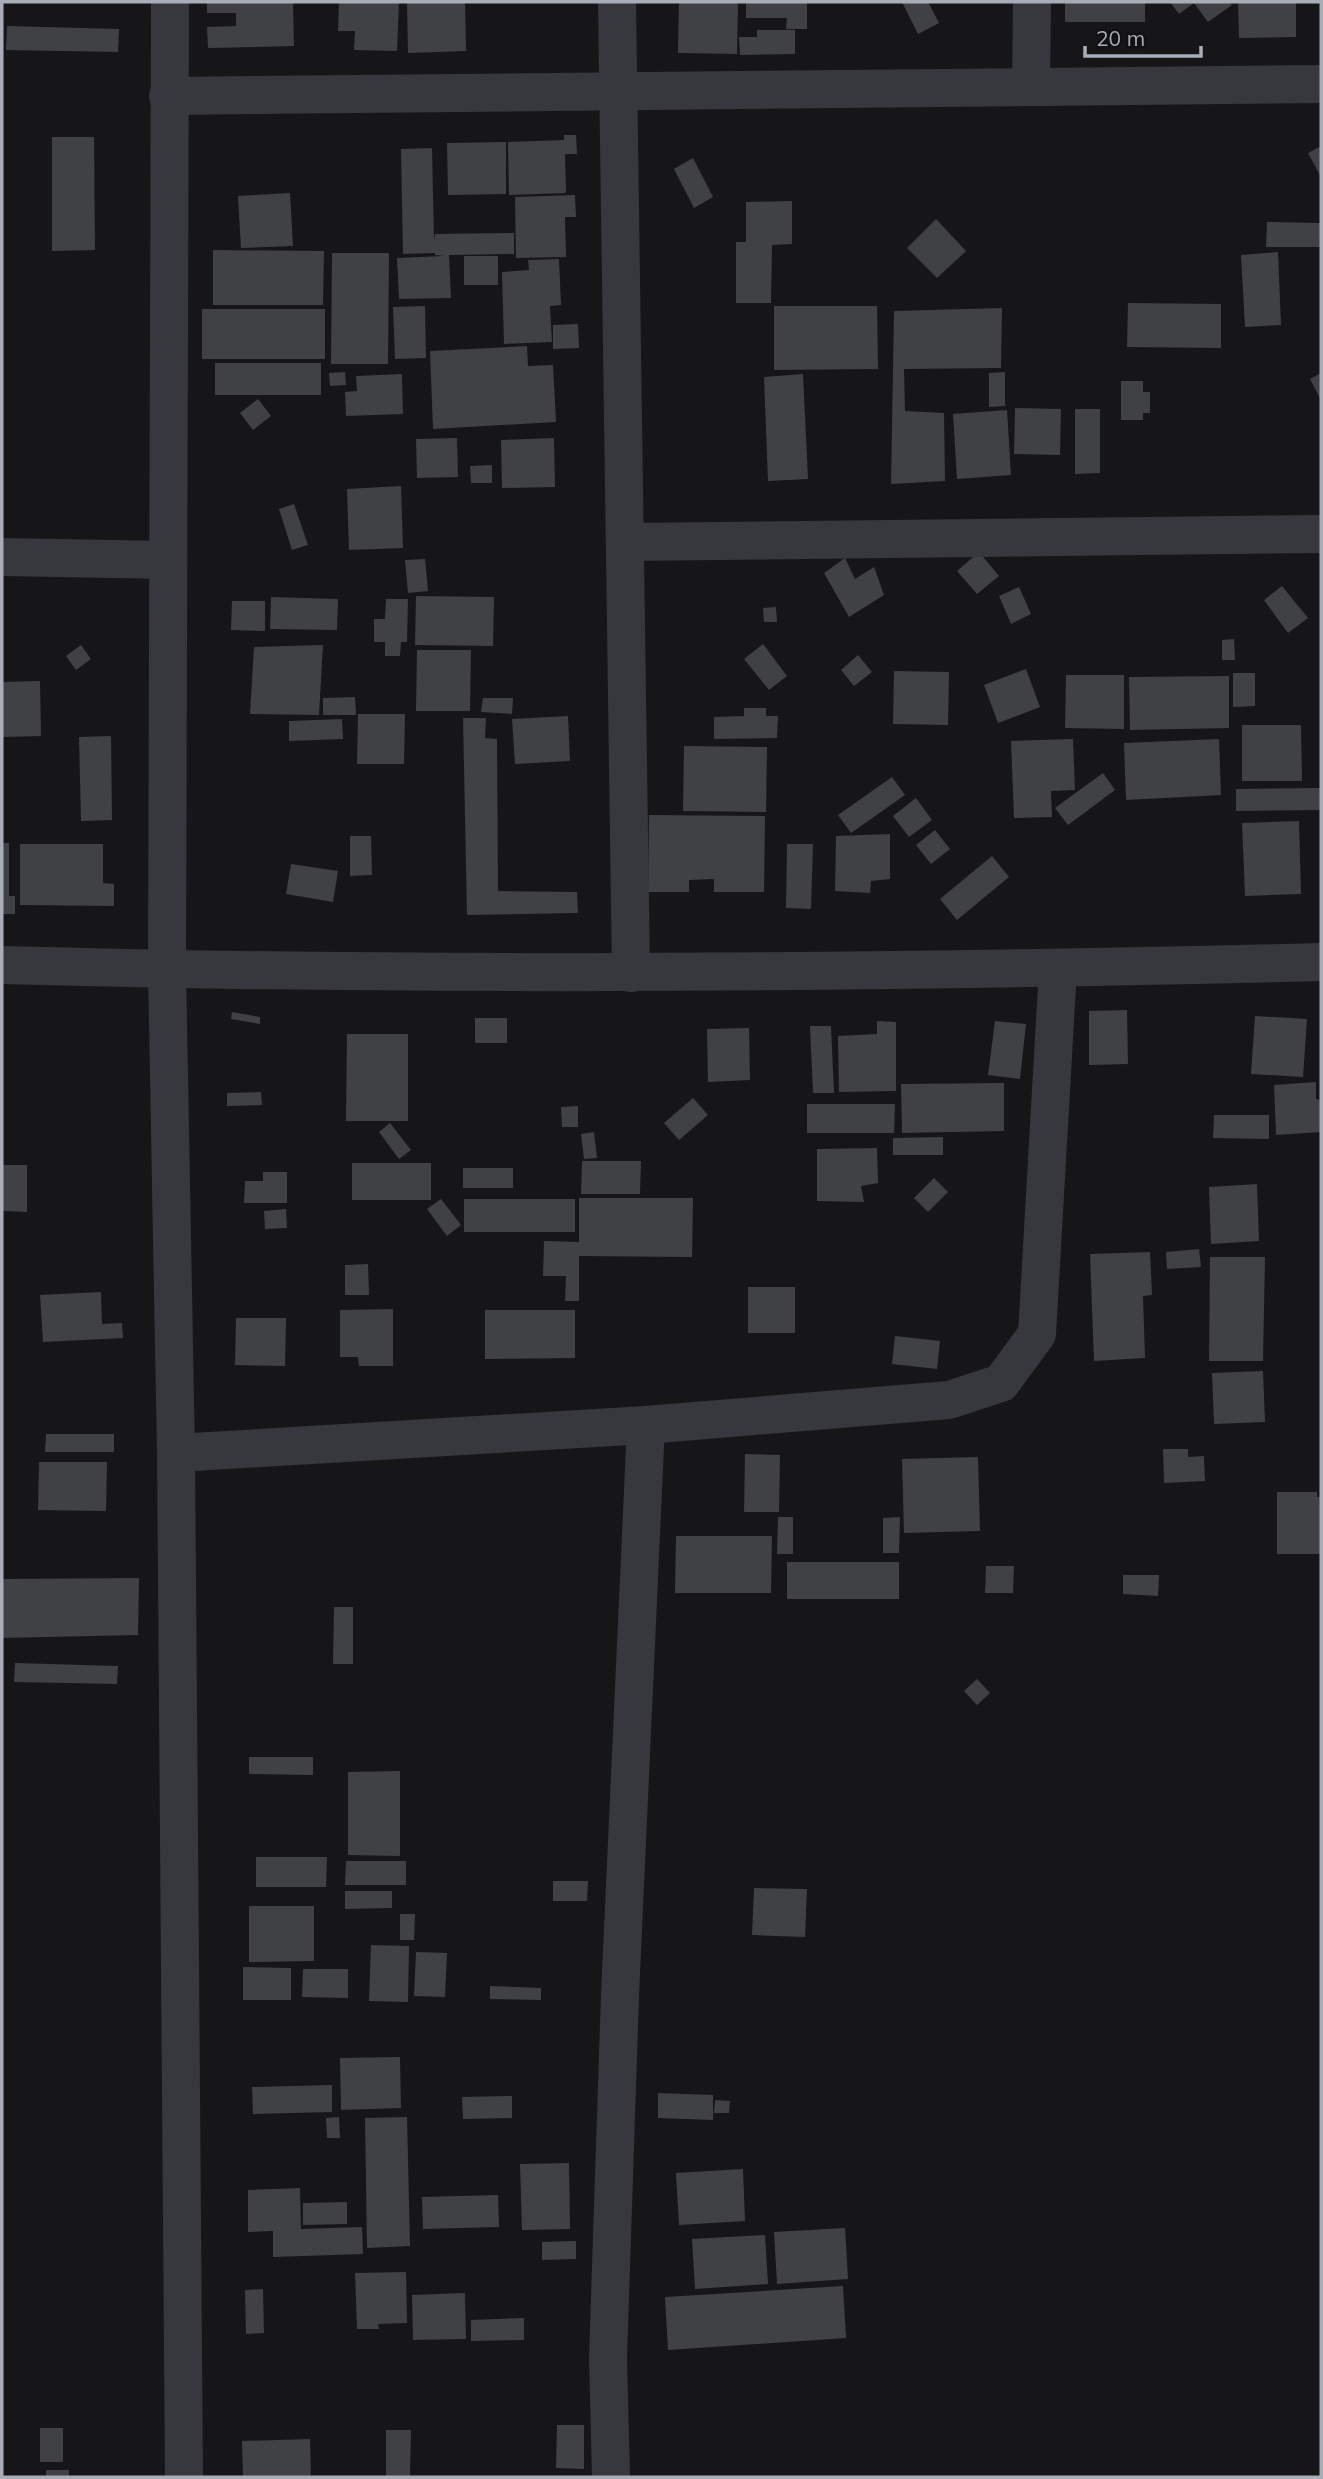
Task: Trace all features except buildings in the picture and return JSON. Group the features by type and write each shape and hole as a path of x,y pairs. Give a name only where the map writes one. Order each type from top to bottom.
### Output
{"street":[{"path":"170,2 167,969 176,1452 184,2477"},
{"path":"617,2 631,973"},
{"path":"1031,87 1032,2"},
{"path":"168,96 1321,84"},
{"path":"626,542 1321,534"},
{"path":"2,557 168,560"},
{"path":"2,965 631,973 1058,969 1321,962"},
{"path":"176,1452 646,1425 948,1399 1001,1383 1037,1334 1058,969"},
{"path":"611,2477 608,2358 620,1995 646,1425"}]}
